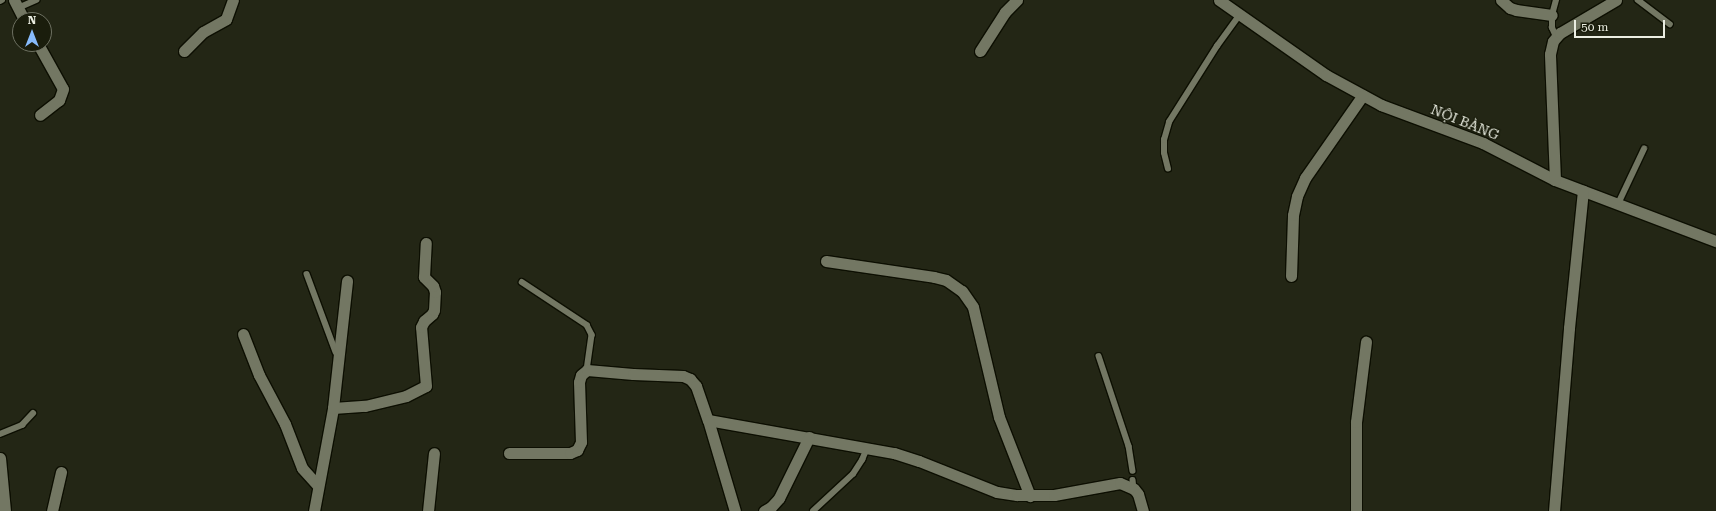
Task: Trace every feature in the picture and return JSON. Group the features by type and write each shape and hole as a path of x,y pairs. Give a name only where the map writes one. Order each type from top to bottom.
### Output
{"street":[{"path":"184,51 199,35 226,19 233,0"},
{"path":"980,51 1005,12 1017,0"},
{"name":"NỘI BÀNG","path":"1219,0 1326,75 1381,105 1483,143 1555,180 1716,241"},
{"path":"1501,0 1510,8 1516,10 1552,15"},
{"path":"1555,180 1550,54 1556,37 1560,33 1616,0"},
{"path":"40,115 59,100 63,89 42,52"},
{"path":"1291,276 1293,215 1296,196 1305,178 1363,95"},
{"path":"1554,511 1569,328 1583,191"},
{"path":"333,408 365,406 406,396 426,386 421,327 424,321 432,314 434,310 435,292 434,286 424,277 426,243"},
{"path":"826,261 934,277 946,280 962,291 973,307 999,417 1030,496"},
{"path":"314,511 333,408 347,281"},
{"path":"243,334 259,374 285,424 302,468 318,486"},
{"path":"1356,511 1356,422 1366,342"},
{"path":"509,453 570,453 577,450 580,442 579,382 581,375 592,370 633,374 679,375 687,377 696,386 708,420 735,511"},
{"path":"708,420 867,447 920,460 997,492 1030,496 1054,496 1113,484 1134,484 1141,500 1143,511"},
{"path":"771,510 779,498 809,437"},
{"path":"428,511 434,453"},
{"path":"0,458 5,511"},
{"path":"52,511 61,472"}],"lane":[{"path":"16,4 36,0"},
{"path":"1556,0 1552,15 1552,28 1556,37"},
{"path":"1638,0 1670,24"},
{"path":"1168,169 1164,153 1164,140 1169,122 1217,46 1240,14"},
{"path":"1618,204 1644,149"},
{"path":"307,274 338,356"},
{"path":"522,282 587,325 592,335 592,370"},
{"path":"1099,356 1129,446 1133,471"},
{"path":"0,434 22,425 33,413"},
{"path":"813,511 853,474 862,460 867,447"}]}
